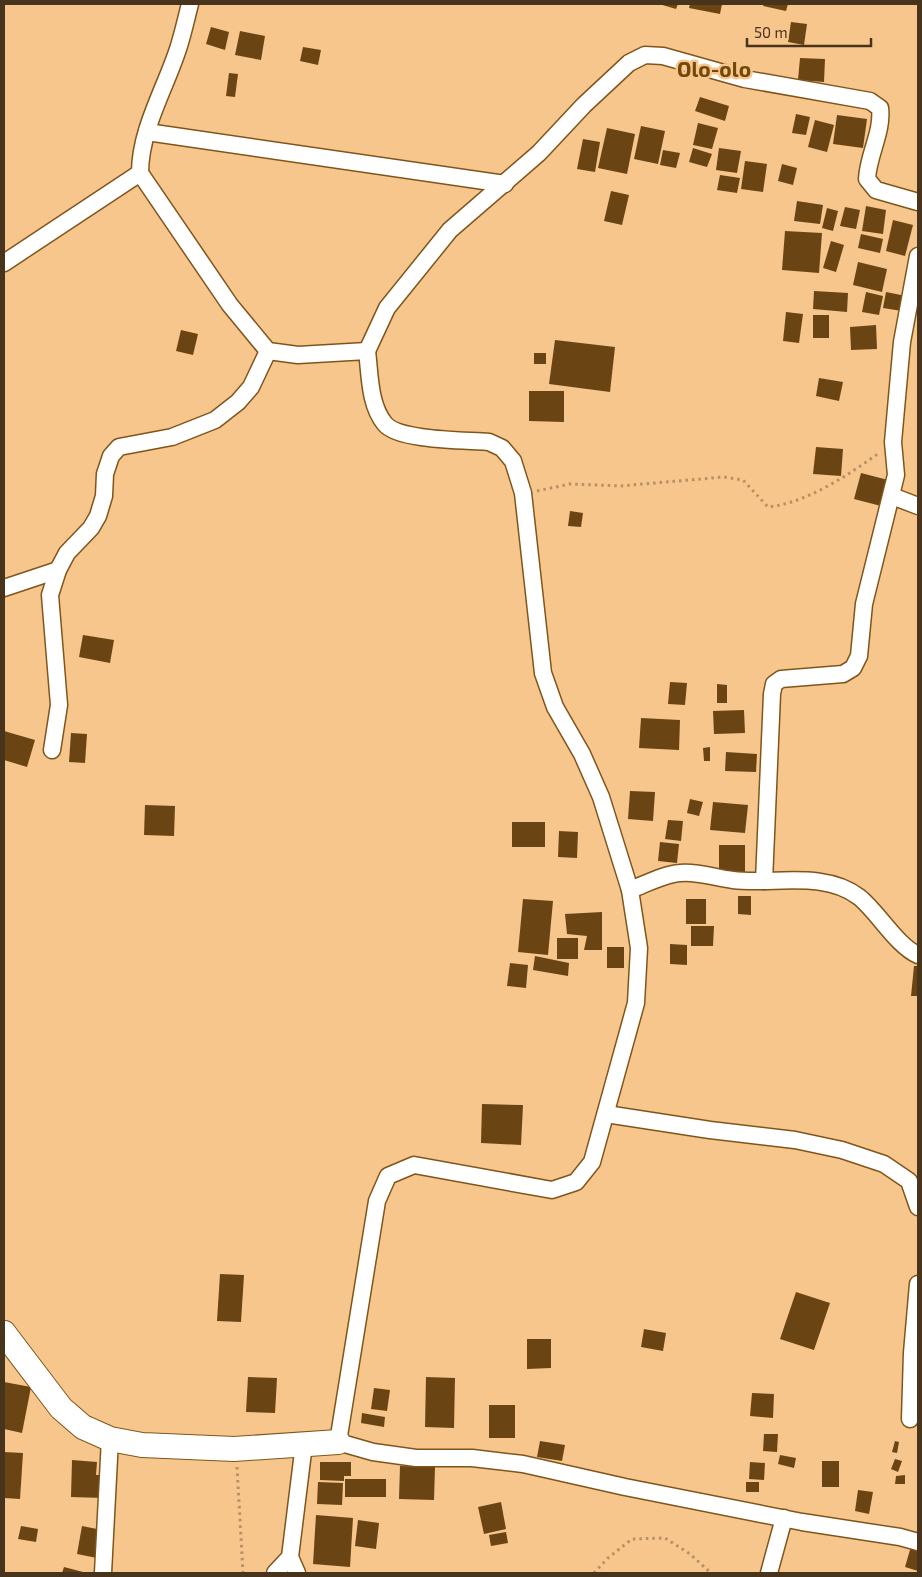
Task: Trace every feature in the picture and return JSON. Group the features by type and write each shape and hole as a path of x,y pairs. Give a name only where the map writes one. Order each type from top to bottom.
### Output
{"street":[{"path":"190,4 178,48 147,132 140,157 140,173 230,305 268,351 298,355 343,354 366,351"},
{"path":"338,1442 377,1201 388,1176 414,1165 552,1190 576,1182 592,1162 636,1004 638,948 630,890 602,798 582,754 555,707 543,673 523,493 513,461 502,448 489,442 400,434 386,426 373,398 366,351 387,308 450,230 505,184 629,63 645,55 663,56 745,79 870,101 880,108 881,118 867,168 867,179 876,190 918,202"},
{"path":"147,132 505,184"},
{"path":"4,263 140,173"},
{"path":"764,881 774,684 781,679 843,674 853,668 859,656 864,604 896,475 894,442 902,342 918,256"},
{"path":"52,750 59,705 50,595 58,570 68,553 91,528 98,516 104,496 105,474 111,456 119,446 172,437 190,432 215,420 238,402 251,387 268,351"},
{"path":"892,496 918,506"},
{"path":"4,588 58,570"},
{"path":"630,890 679,873 699,874 733,880 807,881 844,888 859,897 898,938 918,955"},
{"path":"606,1114 710,1130 795,1140 842,1150 884,1164 909,1181 918,1207"},
{"path":"910,1419 912,1353 918,1284"},
{"path":"4,1333 61,1408 83,1427 110,1439 142,1445 234,1449 338,1442 373,1452 416,1458 472,1458 523,1464 626,1487 784,1518 900,1537 918,1542"},
{"path":"103,1573 110,1439"},
{"path":"298,1573 290,1558 304,1444"},
{"path":"769,1573 784,1518"},
{"path":"275,1573 290,1558"}],"path":[{"path":"523,493 570,484 620,486 724,477 743,480 768,507 787,505 836,482 894,442"},
{"path":"234,1449 239,1477 243,1573"},
{"path":"594,1573 608,1558 632,1540 665,1538 690,1554 711,1573"}],"building":[{"path":"659,4 678,4 676,9"},
{"path":"690,4 722,4 720,14 689,8"},
{"path":"764,4 788,4 786,11 763,6"},
{"path":"791,22 807,24 804,45 788,42"},
{"path":"211,27 229,32 225,50 206,44"},
{"path":"240,31 265,36 261,60 235,55"},
{"path":"303,47 321,50 318,65 300,61"},
{"path":"800,58 825,59 824,82 798,80"},
{"path":"229,73 238,74 235,97 226,96"},
{"path":"700,97 729,106 725,121 695,111"},
{"path":"796,114 810,117 806,135 792,133"},
{"path":"837,115 867,119 863,148 833,144"},
{"path":"815,120 834,125 827,152 808,147"},
{"path":"698,123 718,128 712,149 693,145"},
{"path":"641,126 665,131 658,164 634,159"},
{"path":"607,128 635,134 627,174 598,168"},
{"path":"583,139 600,142 595,172 577,169"},
{"path":"693,148 712,154 707,167 689,162"},
{"path":"719,148 741,151 737,173 716,170"},
{"path":"663,150 680,153 676,168 660,165"},
{"path":"745,161 767,164 763,192 741,189"},
{"path":"782,164 797,168 793,185 778,181"},
{"path":"720,175 740,178 737,193 717,190"},
{"path":"611,191 629,195 622,225 604,221"},
{"path":"797,201 823,205 820,224 794,221"},
{"path":"866,206 886,210 883,234 862,231"},
{"path":"845,207 860,210 856,229 840,226"},
{"path":"827,208 838,211 833,231 822,228"},
{"path":"893,220 913,225 905,256 886,251"},
{"path":"785,231 822,233 819,273 782,270"},
{"path":"861,234 883,239 880,253 858,248"},
{"path":"831,241 844,245 836,272 823,268"},
{"path":"858,262 887,269 882,292 853,285"},
{"path":"814,291 848,293 847,312 813,309"},
{"path":"866,292 883,296 879,315 862,312"},
{"path":"886,292 901,295 902,311 883,308"},
{"path":"786,312 803,314 799,343 783,341"},
{"path":"813,315 829,315 829,338 813,338"},
{"path":"876,325 877,349 851,350 850,327"},
{"path":"181,330 198,334 193,355 176,351"},
{"path":"555,340 615,347 610,392 549,384"},
{"path":"534,353 546,353 546,364 534,364"},
{"path":"819,378 843,382 839,401 816,396"},
{"path":"529,391 564,391 564,422 529,421"},
{"path":"816,447 843,449 841,476 813,474"},
{"path":"861,473 888,480 881,506 854,499"},
{"path":"570,511 583,513 581,527 568,526"},
{"path":"83,635 114,640 110,663 79,657"},
{"path":"670,682 687,683 685,705 668,704"},
{"path":"717,684 727,685 727,703 717,703"},
{"path":"744,710 745,733 714,734 713,711"},
{"path":"641,718 680,720 679,750 639,748"},
{"path":"4,731 35,740 27,767 4,760"},
{"path":"71,733 87,734 85,763 69,762"},
{"path":"710,747 710,761 704,761 703,748"},
{"path":"726,752 757,754 756,772 725,771"},
{"path":"630,791 655,792 653,821 628,819"},
{"path":"690,799 703,802 699,816 687,813"},
{"path":"713,802 748,805 745,833 710,830"},
{"path":"145,805 175,806 174,836 144,835"},
{"path":"668,820 683,821 681,841 665,839"},
{"path":"512,822 545,822 545,847 512,847"},
{"path":"559,831 578,832 577,858 558,857"},
{"path":"660,842 679,844 677,863 658,861"},
{"path":"719,845 745,845 745,873 719,873"},
{"path":"738,896 751,896 751,915 738,914"},
{"path":"523,899 553,901 548,955 518,952"},
{"path":"686,899 706,899 706,924 686,924"},
{"path":"602,912 602,950 584,950 587,936 567,934 565,914"},
{"path":"691,926 714,926 713,946 691,946"},
{"path":"557,938 578,938 578,959 557,959"},
{"path":"670,944 687,945 687,965 670,964"},
{"path":"607,947 624,947 624,968 607,968"},
{"path":"535,956 569,963 568,976 533,970"},
{"path":"510,963 528,965 526,988 507,986"},
{"path":"914,966 918,966 918,996 911,996"},
{"path":"482,1104 523,1105 521,1145 481,1143"},
{"path":"220,1274 244,1275 241,1322 217,1321"},
{"path":"796,1292 830,1303 814,1350 780,1339"},
{"path":"644,1329 666,1333 663,1351 641,1347"},
{"path":"527,1339 551,1339 551,1368 527,1369"},
{"path":"248,1377 277,1378 275,1413 246,1412"},
{"path":"426,1377 455,1378 454,1428 425,1427"},
{"path":"4,1382 31,1387 22,1433 4,1429"},
{"path":"374,1388 390,1390 387,1411 371,1409"},
{"path":"752,1393 774,1394 773,1418 750,1416"},
{"path":"489,1405 515,1405 515,1438 489,1438"},
{"path":"362,1413 385,1417 384,1427 361,1423"},
{"path":"764,1434 778,1434 777,1452 763,1451"},
{"path":"540,1441 565,1445 562,1461 537,1457"},
{"path":"895,1441 899,1442 897,1453 892,1452"},
{"path":"4,1452 23,1453 20,1499 4,1498"},
{"path":"780,1455 796,1458 794,1468 778,1464"},
{"path":"895,1459 902,1461 898,1472 891,1469"},
{"path":"72,1460 97,1462 96,1475 104,1475 103,1498 71,1497"},
{"path":"822,1461 839,1461 839,1487 822,1487"},
{"path":"320,1462 351,1462 351,1476 344,1476 344,1481 320,1480"},
{"path":"750,1462 765,1463 764,1480 749,1479"},
{"path":"400,1466 435,1467 434,1500 399,1499"},
{"path":"905,1475 905,1484 895,1484 896,1476"},
{"path":"345,1479 386,1479 386,1497 345,1497"},
{"path":"318,1482 343,1483 342,1505 317,1504"},
{"path":"746,1482 759,1482 759,1492 746,1492"},
{"path":"858,1490 873,1492 869,1514 855,1511"},
{"path":"501,1502 506,1529 484,1534 478,1507"},
{"path":"316,1515 353,1518 350,1567 313,1564"},
{"path":"358,1520 379,1523 376,1549 355,1546"},
{"path":"21,1526 38,1529 36,1542 18,1539"},
{"path":"82,1526 102,1530 97,1558 77,1554"},
{"path":"506,1532 508,1543 491,1546 489,1535"},
{"path":"912,1543 918,1545 918,1571 905,1567"},
{"path":"64,1567 87,1573 62,1573"}],"district":[{"name":"Olo-olo","path":"714,70"}]}
